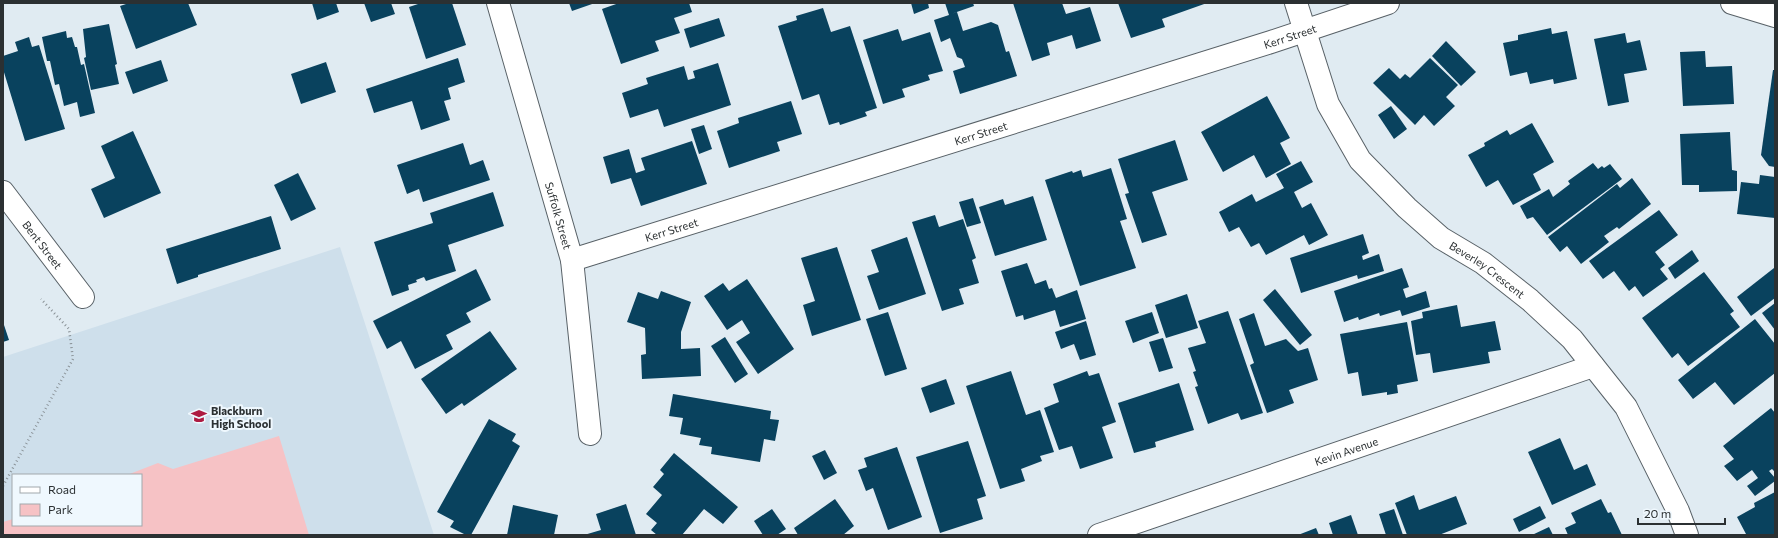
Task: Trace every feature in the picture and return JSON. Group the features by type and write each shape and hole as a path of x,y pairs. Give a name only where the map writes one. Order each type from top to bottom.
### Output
{"street":[{"name":"Suffolk Street","path":"498,3 572,260 590,434"},
{"name":"Beverley Crescent","path":"1296,3 1328,104 1360,160 1407,208 1441,238 1483,263 1530,300 1572,340 1626,406 1678,511 1687,535"},
{"name":"Kerr Street","path":"572,260 1304,31 1388,3"},
{"path":"1732,3 1775,16"},
{"name":"Bent Street","path":"3,192 83,298"},
{"name":"Kevin Avenue","path":"1099,535 1593,366"}],"path":[{"path":"3,486 73,359 69,329 40,299"}],"shaded area":[{"name":"Blackburn High School","path":"340,247 434,535 3,535 3,357"}],"green space":[{"path":"279,436 309,535 3,535 3,522 12,519 12,526 142,526 142,474 130,474 158,463 173,469"}],"building":[{"path":"129,3 188,3 197,25 136,49 120,6"},
{"path":"312,3 336,3 339,12 317,20"},
{"path":"364,3 391,3 395,14 371,22"},
{"path":"421,3 452,3 466,45 426,59 409,7"},
{"path":"569,3 595,3 572,11"},
{"path":"619,3 689,3 692,12 674,18 680,33 655,41 659,51 621,64 602,9"},
{"path":"911,3 928,3 929,8 914,14"},
{"path":"945,3 973,3 974,6 951,14 957,12 963,31 991,22 998,25 1006,52 1009,51 1017,76 960,94 953,71 965,67 962,59 957,57 950,38 941,42 934,20 949,15"},
{"path":"1013,3 1062,3 1066,14 1090,7 1101,41 1076,49 1072,35 1047,43 1050,55 1032,61"},
{"path":"1118,3 1207,3 1162,19 1165,27 1131,38"},
{"path":"823,8 831,32 850,26 877,108 865,112 867,116 840,125 839,122 829,125 819,94 802,100 778,26 797,20 796,16"},
{"path":"719,18 725,36 690,48 684,29"},
{"path":"109,24 117,64 115,65 119,84 91,90 84,58 86,57 83,29"},
{"path":"1551,28 1552,34 1567,31 1577,79 1554,84 1553,79 1530,84 1527,72 1510,76 1503,43 1518,40 1518,35"},
{"path":"898,29 902,41 930,32 943,71 928,75 930,80 902,89 905,97 883,104 863,40"},
{"path":"66,31 67,38 72,37 75,47 77,47 81,65 84,64 95,113 80,117 77,102 64,106 59,84 55,85 50,61 47,61 42,37"},
{"path":"1625,33 1627,43 1640,40 1647,70 1624,74 1629,102 1608,106 1594,39"},
{"path":"29,37 32,47 39,45 65,129 25,141 3,69 3,56 18,51 15,42"},
{"path":"1446,41 1476,72 1461,86 1432,56"},
{"path":"1705,51 1706,67 1732,66 1734,104 1683,106 1680,52"},
{"path":"458,58 465,82 448,88 451,99 444,101 450,120 421,130 412,101 374,113 366,89"},
{"path":"1430,58 1458,85 1446,97 1455,106 1434,126 1424,115 1415,125 1373,83 1389,68 1400,79 1405,74 1410,78"},
{"path":"161,60 168,81 133,94 125,72"},
{"path":"326,62 336,92 301,104 291,74"},
{"path":"718,63 731,105 664,127 658,109 630,118 622,93 648,84 646,78 684,66 688,80 695,78 693,71"},
{"path":"1773,70 1775,70 1775,167 1769,166 1761,155"},
{"path":"1267,96 1290,138 1280,143 1291,164 1266,178 1254,155 1223,172 1201,132"},
{"path":"791,101 802,134 777,142 780,151 729,168 717,131 739,123 738,118"},
{"path":"1391,106 1407,129 1394,139 1378,115"},
{"path":"1532,123 1554,162 1533,174 1541,190 1513,205 1498,180 1486,187 1468,155 1485,146 1484,143 1507,130 1510,135"},
{"path":"704,125 712,149 699,154 691,129"},
{"path":"133,131 161,193 104,218 91,189 115,178 101,146"},
{"path":"1730,132 1732,170 1737,171 1737,191 1699,192 1699,185 1682,185 1680,134"},
{"path":"1175,140 1188,180 1152,192 1167,235 1142,243 1125,194 1129,193 1118,159"},
{"path":"692,141 707,184 641,206 631,178 611,184 603,157 629,149 636,173 645,170 641,158"},
{"path":"463,143 470,165 483,160 490,180 423,202 419,189 407,194 397,165"},
{"path":"1301,161 1313,182 1294,192 1302,208 1311,203 1328,235 1309,245 1304,235 1266,255 1259,243 1251,247 1239,227 1229,232 1219,212 1252,194 1256,202 1284,188 1276,174"},
{"path":"1593,163 1598,169 1602,166 1604,168 1610,164 1622,179 1547,235 1533,217 1527,219 1520,206 1549,189 1553,197 1570,184 1568,181"},
{"path":"1111,168 1127,219 1120,221 1136,268 1080,286 1045,180 1072,171 1073,173 1081,170 1083,177"},
{"path":"298,173 316,209 291,221 274,185"},
{"path":"1760,175 1775,177 1775,218 1737,214 1741,182 1759,184"},
{"path":"1632,178 1651,204 1619,229 1617,227 1604,236 1609,242 1581,264 1567,246 1560,252 1548,237 1617,184 1620,188"},
{"path":"493,192 504,226 448,245 456,271 426,281 424,277 416,280 417,282 408,285 409,290 392,296 374,242 433,223 430,213"},
{"path":"1033,196 1047,240 995,256 979,207 1003,199 1005,205"},
{"path":"973,198 981,223 967,227 959,202"},
{"path":"1659,210 1678,235 1655,252 1665,265 1660,269 1668,279 1643,297 1635,286 1629,291 1614,271 1603,279 1589,261"},
{"path":"935,215 939,227 963,219 976,258 972,260 979,283 959,289 964,304 942,311 912,222"},
{"path":"271,216 281,249 198,275 198,277 177,284 166,249"},
{"path":"1363,234 1369,253 1362,256 1363,260 1379,254 1384,271 1358,279 1357,275 1301,293 1290,258"},
{"path":"907,237 926,294 879,310 867,276 879,272 871,250"},
{"path":"837,247 861,320 812,336 803,305 815,301 801,258"},
{"path":"1692,250 1699,261 1675,279 1668,268"},
{"path":"1027,263 1035,284 1046,280 1049,289 1052,288 1056,298 1077,290 1086,319 1060,327 1055,310 1024,320 1023,315 1016,317 1001,271"},
{"path":"1402,268 1409,287 1403,289 1406,298 1426,291 1430,307 1402,316 1400,310 1380,316 1379,313 1359,320 1358,317 1344,322 1334,291"},
{"path":"1774,268 1775,298 1751,316 1737,297"},
{"path":"476,269 491,300 466,313 471,322 446,335 453,349 415,369 401,341 387,349 373,321"},
{"path":"1704,272 1734,311 1730,314 1740,327 1688,366 1678,353 1672,358 1642,318"},
{"path":"747,279 794,349 758,374 736,342 750,333 742,320 727,330 704,296 723,283 729,291"},
{"path":"1275,289 1312,335 1300,345 1263,300"},
{"path":"661,291 691,302 681,332 681,349 700,348 701,376 642,379 641,355 646,354 645,328 627,322 638,292 658,299"},
{"path":"1187,294 1198,328 1166,338 1155,305"},
{"path":"1775,303 1775,330 1762,313"},
{"path":"1457,305 1461,327 1495,321 1501,350 1488,352 1490,363 1433,373 1430,353 1416,355 1411,321 1423,318 1422,312"},
{"path":"1228,311 1263,413 1241,420 1238,413 1208,424 1195,387 1198,386 1193,372 1196,371 1188,348 1206,343 1198,321"},
{"path":"888,312 907,369 885,376 866,319"},
{"path":"1152,312 1159,333 1133,343 1125,321"},
{"path":"1254,313 1265,346 1286,339 1298,351 1308,348 1318,380 1289,390 1294,403 1267,413 1250,365 1254,363 1239,319"},
{"path":"1755,319 1775,344 1775,373 1734,405 1715,382 1693,399 1678,380"},
{"path":"1086,321 1096,355 1080,360 1074,344 1061,349 1055,332"},
{"path":"3,322 9,340 3,342"},
{"path":"1407,322 1418,381 1397,385 1398,393 1387,395 1387,392 1362,396 1358,372 1348,374 1340,334"},
{"path":"490,331 517,369 464,406 462,403 446,414 421,379"},
{"path":"725,337 748,374 735,383 711,346"},
{"path":"1163,338 1173,368 1159,372 1149,342"},
{"path":"1011,371 1026,415 1040,410 1054,452 1040,456 1042,461 1021,469 1025,481 1000,489 966,386"},
{"path":"1087,371 1089,376 1099,373 1116,422 1102,427 1113,458 1080,469 1072,446 1059,450 1044,408 1059,402 1053,384"},
{"path":"946,379 955,404 930,413 921,388"},
{"path":"1179,383 1194,430 1155,442 1156,447 1134,453 1118,403"},
{"path":"673,394 771,411 770,419 779,420 775,441 764,439 760,462 711,454 712,447 699,445 701,438 680,434 683,418 669,416"},
{"path":"1771,408 1775,413 1775,472 1772,469 1769,471 1775,478 1775,481 1755,496 1747,486 1758,478 1752,470 1737,481 1724,466 1734,459 1723,446"},
{"path":"489,419 516,434 512,441 520,446 471,535 466,535 450,527 454,521 437,512"},
{"path":"1560,438 1574,470 1587,464 1596,485 1552,505 1528,452"},
{"path":"968,441 986,496 977,499 983,519 940,533 916,457"},
{"path":"897,447 922,517 888,530 873,488 866,491 858,470 867,467 864,458"},
{"path":"825,450 837,473 824,480 812,456"},
{"path":"674,453 738,507 723,524 704,509 682,535 657,535 651,530 657,523 646,514 662,495 653,487 664,474 660,470"},
{"path":"1775,492 1775,535 1744,535 1746,534 1737,517 1755,507 1754,503"},
{"path":"1414,495 1419,510 1456,496 1467,524 1439,535 1407,535 1395,503"},
{"path":"835,499 854,526 843,535 798,535 794,528"},
{"path":"1601,499 1608,513 1611,512 1622,535 1568,535 1565,528 1576,523 1571,513"},
{"path":"626,504 636,535 584,535 601,530 596,514"},
{"path":"513,505 558,515 554,535 507,535"},
{"path":"1540,506 1546,518 1519,532 1513,519"},
{"path":"772,509 786,529 777,535 763,535 754,521"},
{"path":"1394,509 1403,535 1386,535 1379,514"},
{"path":"1351,515 1358,535 1333,535 1329,523"},
{"path":"1549,527 1553,535 1532,535"},
{"path":"1316,528 1319,535 1298,535"}],"place":[{"name":"Blackburn High School","path":"199,416"}]}
